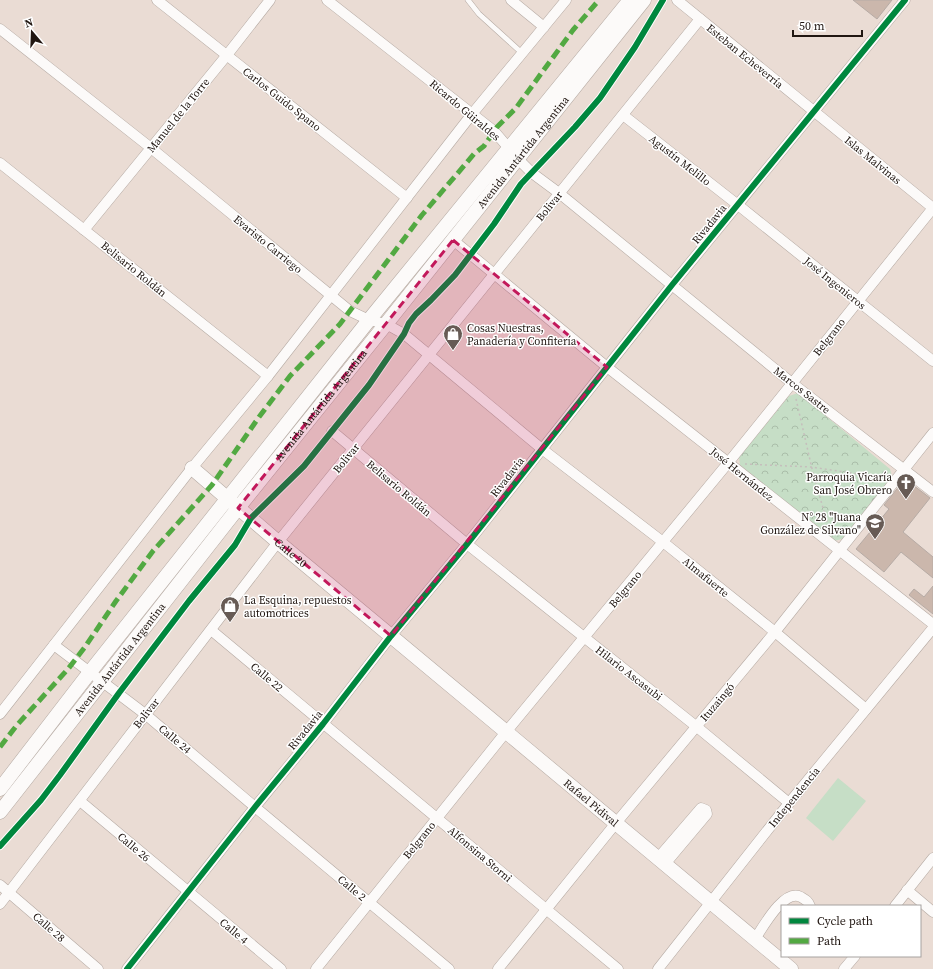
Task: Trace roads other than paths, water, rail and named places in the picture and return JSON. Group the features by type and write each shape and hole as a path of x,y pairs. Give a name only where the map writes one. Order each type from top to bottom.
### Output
{"main road":[{"name":"Avenida Antártida Argentina","path":"0,789 90,672 386,324 453,240 513,154 630,0"},
{"name":"Avenida Antártida Argentina","path":"0,812 103,681 369,320 644,0"},
{"name":"Calle 20","path":"192,468 391,636"},
{"name":"Rafael Pidival","path":"391,636 755,939 780,954"},
{"name":"Rafael Pidival","path":"782,957 791,969"}],"street":[{"name":"Carlos Guido Spano","path":"157,0 407,198"},
{"name":"Manuel de la Torre","path":"84,230 270,0"},
{"name":"Ricardo Güiraldes","path":"327,0 494,131 513,154 532,173 559,193 672,285"},
{"path":"511,0 544,27"},
{"path":"0,714 192,468 268,376 331,296 472,114 566,0"},
{"name":"Esteban Echeverría","path":"677,0 813,112"},
{"name":"Rivadavia","path":"127,969 672,285 905,0"},
{"name":"Bolivar","path":"0,904 278,542 700,19"},
{"name":"Evaristo Carriego","path":"0,29 151,148 350,311 369,320 386,324 404,334 430,354 542,449"},
{"name":"Islas Malvinas","path":"813,112 933,208"},
{"name":"Agustín Melillo","path":"623,115 738,205"},
{"name":"Belisario Roldán","path":"0,163 268,376"},
{"name":"José Ingenieros","path":"738,205 933,361"},
{"name":"Belgrano","path":"316,969 506,732 728,463 933,208"},
{"path":"453,240 607,367"},
{"name":"Marcos Sastre","path":"672,285 792,383 933,492"},
{"name":"José Hernández","path":"607,367 837,550 933,624"},
{"name":"Belisario Roldán","path":"332,431 467,544"},
{"name":"Ituzaingó","path":"498,969 616,823 775,632 837,550 896,480 933,433"},
{"name":"Almafuerte","path":"542,449 663,542 775,632 866,709"},
{"name":"Hilario Ascasubi","path":"467,544 697,727 789,803"},
{"name":"Independencia","path":"658,969 789,803 933,628"},
{"name":"Calle 22","path":"211,630 323,724"},
{"name":"Calle 24","path":"54,645 145,714 255,807"},
{"name":"Alfonsina Storni","path":"323,724 618,969"},
{"name":"Calle 26","path":"80,801 188,892"},
{"name":"Calle 2","path":"255,807 449,969"},
{"path":"701,808 706,810 707,814 662,861 701,808"},
{"path":"896,905 933,858"},
{"name":"Calle 28","path":"0,885 98,969"},
{"path":"907,890 933,912"},
{"name":"Calle 4","path":"188,892 280,969"},
{"path":"755,939 762,927 784,899 792,896 799,896 808,902 810,905"},
{"path":"844,969 854,957"}],"lane":[{"path":"468,0 479,14 522,53"}],"place":[{"name":"Cosas Nuestras, Panadería y Confitería","path":"453,351"},
{"name":"Parroquia Vicaría San José Obrero","path":"906,500"},
{"name":"N° 28 \"Juana González de Silvano\"","path":"875,540"},
{"name":"La Esquina, repuestos automotrices","path":"230,623"}]}
